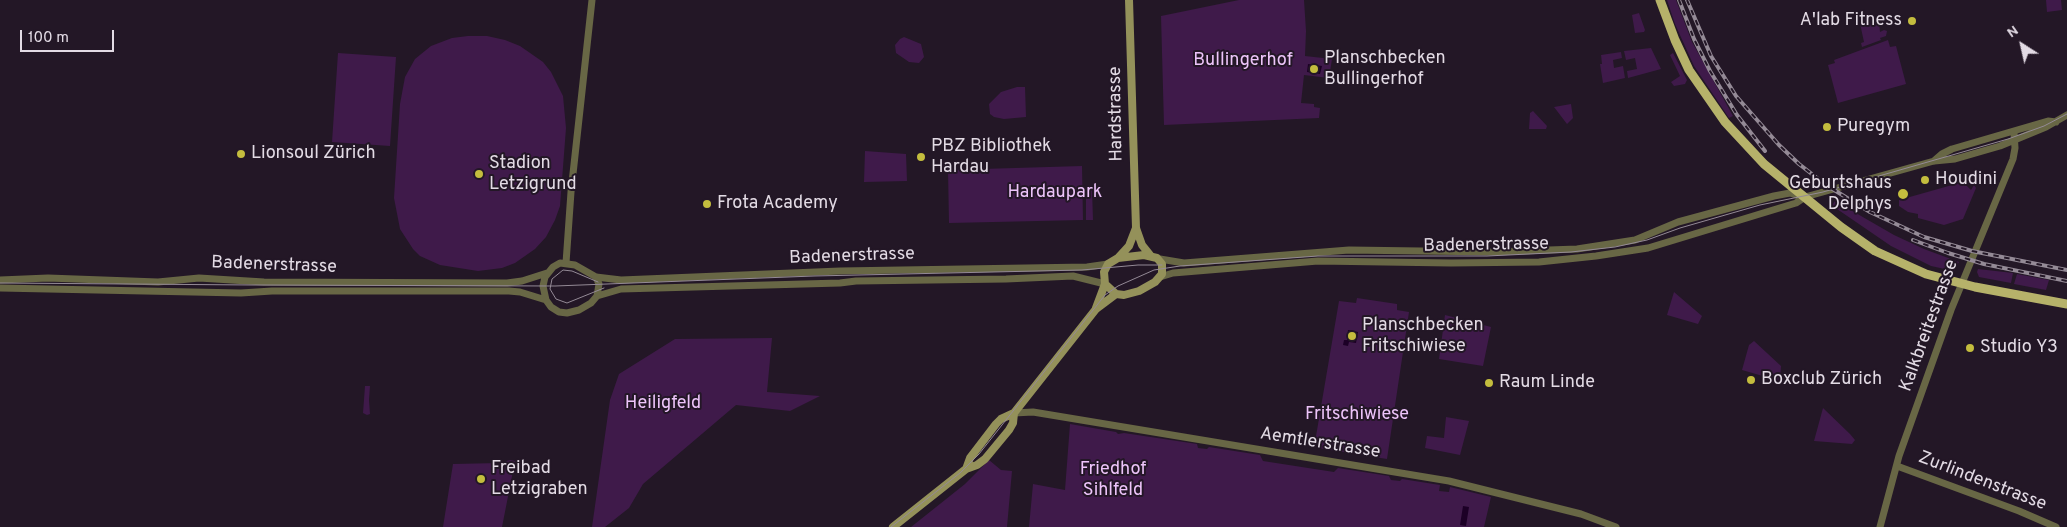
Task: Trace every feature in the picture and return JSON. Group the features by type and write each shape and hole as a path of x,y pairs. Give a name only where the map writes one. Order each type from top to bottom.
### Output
{"main road":[{"name":"Hardstrasse","path":"1129,0 1136,228 1142,245 1150,255"},
{"path":"1660,0 1683,58 1713,107 1751,151 1841,227 1876,250 1926,274 1961,284 2067,304"},
{"name":"Hardstrasse","path":"1118,258 1129,246 1136,228"},
{"path":"1096,309 1105,284 1104,272 1108,264 1118,258 1137,255 1150,255 1160,259 1163,270 1160,277 1151,285 1139,291 1124,295 1116,294 1105,284"},
{"path":"966,469 970,458 996,424 1001,419 1014,413 1096,309 1116,294"},
{"path":"893,527 966,469 977,465 992,451 1009,430 1013,423 1014,413"}],"street":[{"path":"566,263 570,192 592,0"},
{"name":"Badenerstrasse","path":"1160,277 1173,274 1318,261 1528,262 1596,256 1658,245 1796,203 1805,198 1934,161 1955,159 2000,146 2014,135 2057,122 2067,115"},
{"name":"Kalkbreitestrasse","path":"1880,527 1896,466 1961,284 2013,159 2014,135"},
{"name":"Badenerstrasse","path":"1160,259 1184,263 1349,250 1487,252 1577,249 1635,240 1678,222 1774,196 1790,193 1805,198"},
{"name":"Badenerstrasse","path":"0,280 48,278 158,282 199,278 264,282 507,283 522,282 547,273 555,265 566,263 575,265 596,277 621,280 829,273 840,271 1087,267 1108,264"},
{"path":"546,300 543,286 547,273"},
{"name":"Badenerstrasse","path":"0,288 241,294 272,291 509,291 524,293 546,300 555,309 567,313 585,307 597,296 621,290 866,281 997,280 1073,276 1105,284"},
{"path":"596,277 599,284 597,296"},
{"name":"Aemtlerstrasse","path":"1014,413 1033,412 1449,481 1581,514 1616,527"},
{"name":"Zurlindenstrasse","path":"1896,466 2019,511 2056,527"}],"green space":[{"name":"Bullingerhof","path":"1239,0 1304,0 1305,56 1332,59 1329,78 1304,75 1301,103 1314,104 1314,107 1320,108 1319,118 1164,125 1161,16"},
{"path":"1667,0 1676,0 1692,42 1733,116 1729,118 1694,66 1675,24"},
{"path":"2046,0 2061,0 2062,10 2047,12"},
{"path":"1639,13 1645,30 1644,32 1635,33 1632,15"},
{"path":"1892,16 1879,22 1880,32 1887,31 1886,36 1880,38 1881,40 1862,47 1861,43 1864,42 1859,19"},
{"name":"Stadion Letzigrund","path":"487,36 505,40 520,46 543,62 551,72 563,96 566,128 560,206 546,237 535,249 515,263 502,268 478,271 440,265 420,256 400,229 394,198 400,104 405,77 415,59 431,46 452,38"},
{"path":"904,37 921,44 924,57 919,63 909,62 896,53 895,45"},
{"path":"1888,40 1890,47 1896,46 1906,84 1838,103 1828,65 1835,63 1834,60"},
{"path":"1651,48 1661,69 1628,78 1627,71 1637,69 1635,58 1626,60 1624,51"},
{"path":"1621,52 1622,58 1613,60 1614,68 1623,66 1625,78 1603,83 1600,64 1602,64 1601,55"},
{"path":"338,53 396,57 390,146 332,142"},
{"path":"1673,53 1687,80 1685,84 1674,86 1671,82 1680,76 1670,55"},
{"path":"1017,87 1025,87 1026,117 1004,119 990,114 989,104 1001,92"},
{"path":"1571,104 1573,118 1567,124 1554,107"},
{"path":"1533,111 1547,126 1546,129 1529,129 1530,113"},
{"path":"865,151 906,154 907,181 864,182"},
{"name":"Hardaupark","path":"1082,166 1083,220 949,223 948,170"},
{"path":"1970,180 1972,183 1966,185 1971,190 1974,185 1976,188 1963,219 1944,225 1918,218 1918,214 1908,212 1899,206 1899,200"},
{"name":"Hardaupark","path":"1092,189 1093,220 1086,220 1086,190"},
{"path":"1835,201 1894,235 1959,262 1954,271 1931,266 1891,246 1832,205"},
{"path":"1978,269 2013,273 2011,283 1979,277"},
{"path":"2017,274 2049,280 2046,290 2014,284"},
{"path":"1674,292 1702,316 1698,324 1667,315"},
{"name":"Fritschiwiese","path":"1357,298 1397,304 1397,310 1409,312 1387,459 1318,448 1318,443 1315,442 1339,301 1356,303"},
{"path":"1445,315 1491,327 1483,366 1439,359"},
{"name":"Heiligfeld","path":"772,338 767,392 820,396 790,411 736,405 643,484 629,508 605,527 592,527 610,400 619,374 675,339"},
{"path":"1754,341 1781,366 1780,381 1742,370 1749,345"},
{"path":"365,386 370,386 370,414 367,415 363,413"},
{"path":"1823,408 1855,440 1852,444 1814,441"},
{"path":"1446,417 1469,421 1460,455 1425,448 1427,436 1444,438"},
{"name":"Friedhof Sihlfeld","path":"1070,424 1116,432 1118,434 1124,433 1197,444 1198,448 1207,449 1209,447 1260,455 1263,461 1334,472 1338,468 1389,476 1391,480 1400,481 1402,479 1440,485 1439,491 1449,492 1450,487 1491,497 1484,527 1029,527 1033,484 1065,490"},
{"name":"Freibad Letzigraben","path":"510,460 515,461 502,527 443,527 453,464 500,463"},
{"path":"989,460 1001,470 1012,471 1007,527 911,527 965,484"}],"shaded area":[{"name":"Planschbecken Bullingerhof","path":"1308,64 1322,66 1320,74 1307,72"},
{"name":"Planschbecken Fritschiwiese","path":"1348,330 1358,332 1356,343 1349,342 1348,346 1343,345 1344,340 1347,340"},
{"path":"1463,506 1469,507 1466,526 1460,525"}],"tram line":[{"path":"891,527 960,473 979,454 1105,295 1118,286 1154,270 1180,266 1318,256 1487,256 1571,252 1615,247 1647,240 1680,228 1760,205 1823,192 2008,139 2044,126 2067,114"},
{"path":"0,283 555,286 814,276 1082,270 1162,265"},
{"path":"598,282 572,271 563,270 552,279 550,289 556,299 567,303 604,288"}],"railway":[{"path":"1679,0 1694,39 1710,71 1737,115 1765,151"},
{"path":"1687,0 1711,56 1736,96 1779,145 1799,164 1826,185 1870,212 1924,237 1972,251 2067,270"},
{"path":"1913,240 1984,264 2067,281"}],"place":[{"name":"A'lab Fitness","path":"1912,21"},
{"name":"Planschbecken Bullingerhof","path":"1314,69"},
{"name":"Puregym","path":"1827,127"},
{"name":"Lionsoul Zürich","path":"241,154"},
{"name":"PBZ Bibliothek Hardau","path":"921,157"},
{"name":"Stadion Letzigrund","path":"479,174"},
{"name":"Houdini","path":"1925,180"},
{"name":"Geburtshaus Delphys","path":"1903,194"},
{"name":"Frota Academy","path":"707,204"},
{"name":"Planschbecken Fritschiwiese","path":"1352,336"},
{"name":"Studio Y3","path":"1970,348"},
{"name":"Boxclub Zürich","path":"1751,380"},
{"name":"Raum Linde","path":"1489,383"},
{"name":"Freibad Letzigraben","path":"481,479"}]}
